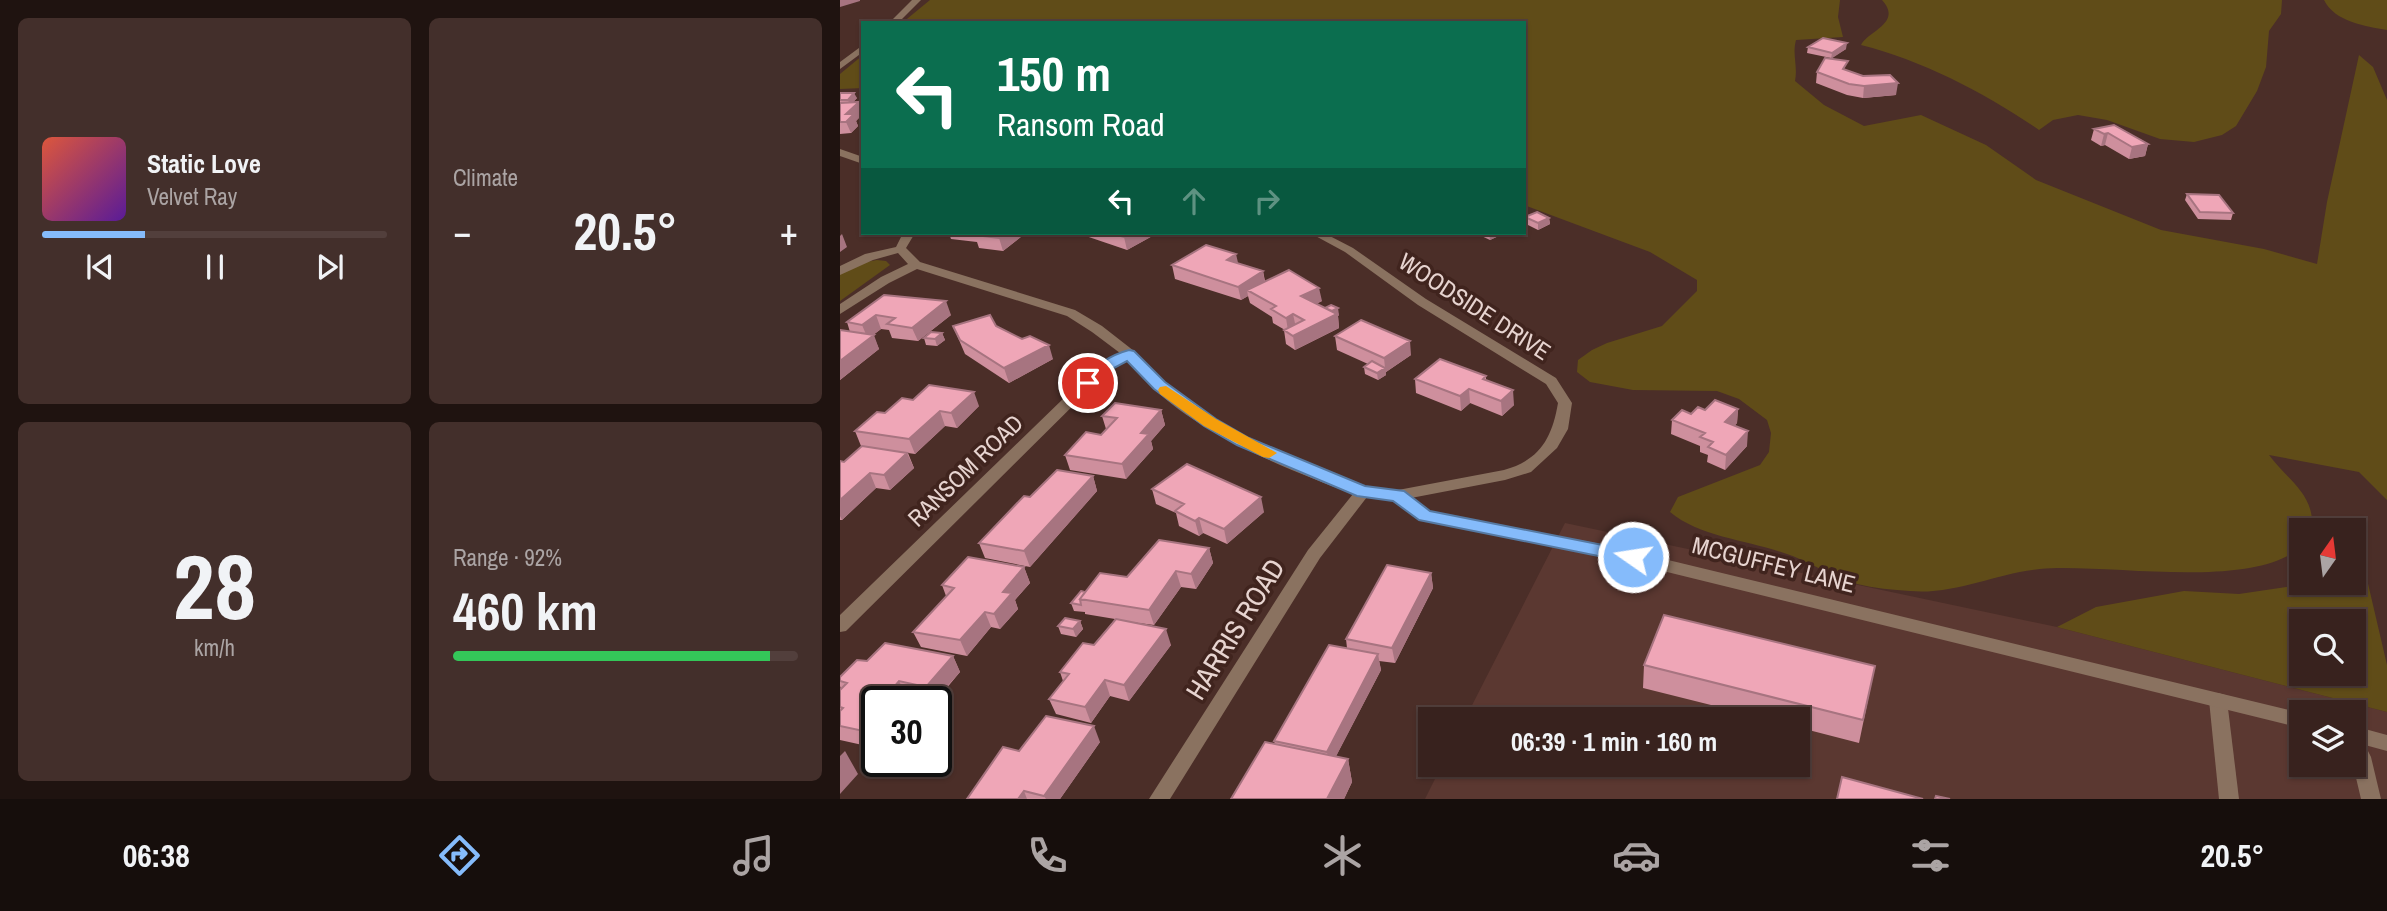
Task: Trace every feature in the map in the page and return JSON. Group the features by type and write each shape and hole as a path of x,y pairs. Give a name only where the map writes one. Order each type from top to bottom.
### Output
{"street":[{"path":"894,21 917,0"},
{"path":"841,65 861,50"},
{"path":"840,152 861,160"},
{"path":"840,271 861,259 900,249 908,235"},
{"name":"WOODSIDE DRIVE","path":"1320,235 1349,250 1422,302 1551,381 1566,403 1561,429 1549,448 1526,469 1398,495"},
{"path":"900,249 916,265 1071,313 1129,354 1159,386 1210,423 1301,468 1363,492 1398,495"},
{"path":"840,310 885,280 916,265"},
{"name":"RANSOM ROAD","path":"840,626 1104,367 1129,354"},
{"name":"HARRIS ROAD","path":"1159,799 1314,554 1363,492"},
{"name":"MCGUFFEY LANE","path":"1398,495 1425,516 1606,551 2289,718"},
{"path":"2218,700 2228,799"},
{"path":"2366,737 2387,743"},
{"path":"2366,777 2371,799"}],"shaded area":[{"path":"930,0 1840,0 1838,17 1843,37 1796,40 1795,45 1795,81 1824,105 1864,126 1921,115 1986,145 2036,180 2161,230 2264,249 2317,264 2327,202 2359,55 2373,67 2387,100 2387,500 2359,472 2269,455 2299,488 2312,517 2289,518 2289,554 2278,560 2248,568 2214,572 2040,569 1959,587 1927,591 1884,589 1848,581 1784,553 1709,533 1682,520 1670,512 1678,497 1760,465 1769,452 1771,433 1767,420 1739,399 1717,391 1633,390 1590,382 1577,372 1578,360 1592,350 1662,326 1697,291 1697,280 1650,252 1526,206 1526,21 904,21"},
{"path":"1882,0 2282,0 2281,14 2269,31 2266,67 2257,91 2236,126 2222,135 2194,142 2160,139 2107,120 2078,115 2053,120 2039,130 1997,103 1931,69 1861,45 1882,26 1889,15"},
{"path":"2324,0 2387,0 2387,30 2360,25 2343,18"},
{"path":"861,57 861,88 840,89 840,74"},
{"path":"886,261 890,265 840,301 840,274 861,263"},
{"path":"1565,523 2057,627 2340,700 2289,700 2289,777 2366,777 2366,707 2387,712 2387,799 1425,799 1436,777 1810,777 1810,707 1471,707"},
{"path":"2366,575 2387,665 2387,712 2366,707 2366,700 2340,700 2057,627 2096,607 2184,591 2239,594 2289,587 2289,595 2366,595"}],"building":[{"path":"1823,38 1847,43 1832,53 1808,47"},
{"path":"1825,58 1848,61 1843,69 1863,76 1890,75 1898,83 1864,86 1849,84 1817,72"},
{"path":"840,93 854,93 848,100 840,100"},
{"path":"859,102 846,114 854,114 846,122 840,122 840,103"},
{"path":"2114,125 2148,144 2132,147 2108,133 2094,129"},
{"path":"2187,194 2219,195 2233,213 2200,212"},
{"path":"1537,212 1549,218 1538,223 1526,217"},
{"path":"974,235 1003,235 999,238"},
{"path":"1206,245 1236,254 1227,260 1263,271 1238,287 1172,265"},
{"path":"1289,270 1319,288 1301,296 1337,314 1293,336 1284,330 1304,320 1293,314 1286,318 1271,309 1276,306 1247,290"},
{"path":"884,295 946,301 912,328 887,324 895,318 876,315 862,325 847,322"},
{"path":"1331,305 1338,308 1332,311 1325,308"},
{"path":"990,315 996,326 1022,339 1030,336 1049,345 1004,368 960,340 953,326"},
{"path":"1361,320 1410,341 1384,358 1335,336"},
{"path":"840,330 874,335 840,361"},
{"path":"931,332 942,333 935,339 924,338"},
{"path":"1440,359 1486,376 1483,379 1513,390 1501,401 1469,389 1460,396 1415,379"},
{"path":"1372,361 1385,368 1377,373 1364,367"},
{"path":"929,385 974,392 951,413 940,411 909,439 855,431 877,412 885,413 902,398 913,400"},
{"path":"1715,400 1738,409 1725,422 1748,431 1726,455 1708,447 1713,442 1700,437 1705,433 1672,420 1682,410 1691,414 1698,407 1705,410"},
{"path":"1115,403 1161,410 1141,433 1149,434 1122,464 1065,455 1086,432 1101,435 1117,418 1102,416"},
{"path":"862,446 907,453 884,475 870,473 840,500 840,461 844,462"},
{"path":"1187,464 1261,497 1224,529 1199,518 1195,521 1175,511 1184,504 1152,489"},
{"path":"1057,470 1093,476 1024,551 979,543 1024,496 1030,497"},
{"path":"1159,540 1209,548 1191,574 1176,571 1149,610 1080,599 1100,573 1127,577"},
{"path":"968,557 1024,567 1003,592 1012,593 994,614 985,612 960,640 913,632 954,588 942,585"},
{"path":"1387,565 1431,573 1392,648 1346,639"},
{"path":"1081,591 1085,592 1080,599 1081,605 1071,603"},
{"path":"1664,615 1875,666 1863,720 1644,665"},
{"path":"1065,618 1080,621 1073,629 1058,626"},
{"path":"1116,619 1166,629 1124,685 1105,680 1085,707 1049,699 1069,674 1060,672 1083,643 1094,645"},
{"path":"885,643 953,656 927,686 899,681 895,686 861,686 861,730 840,726 840,711 843,708 840,707 840,690 847,683 840,681 840,677 857,660 867,661"},
{"path":"1329,645 1378,654 1327,752 1274,741"},
{"path":"1046,716 1094,726 1044,796 1024,791 1018,799 967,799 1003,747 1019,751"},
{"path":"1265,742 1348,759 1327,799 1231,799"},
{"path":"1842,777 1923,799 1837,799"}],"slow traffic":[{"path":"1166,390 1210,423 1269,453"}],"route":[{"path":"1088,383 1104,367 1129,354 1159,386 1210,423 1318,475 1363,492 1398,495 1425,516 1633,557"}]}
